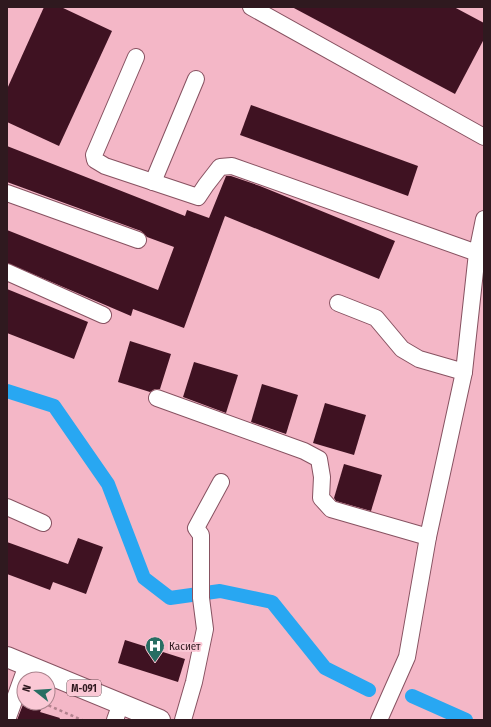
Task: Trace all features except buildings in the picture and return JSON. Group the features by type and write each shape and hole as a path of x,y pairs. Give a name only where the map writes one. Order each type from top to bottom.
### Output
{"main road":[{"name":"М-091","path":"7,658 27,665 118,712 160,720"}],"street":[{"path":"251,7 484,137"},
{"path":"136,57 94,155 95,160 105,166 198,197 220,167 232,166 477,253"},
{"path":"153,182 196,79"},
{"path":"7,193 138,240"},
{"path":"379,720 407,656 428,537 464,372 477,253 484,219"},
{"path":"7,272 103,315"},
{"path":"338,303 376,318 402,349 419,359 464,372"},
{"path":"156,398 304,450 319,459 322,477 321,498 331,509 428,537"},
{"path":"183,720 194,682 205,629 202,592 202,535 196,528 221,482"},
{"path":"7,507 43,523"},
{"path":"7,720 27,665"}],"path":[{"path":"56,709 82,720"}],"waterway":[{"path":"7,391 54,406 108,484 144,578 170,598 220,591 272,602 325,668 369,690"},
{"path":"412,696 466,720"}],"place":[{"name":"Касиет","path":"155,663"}]}
